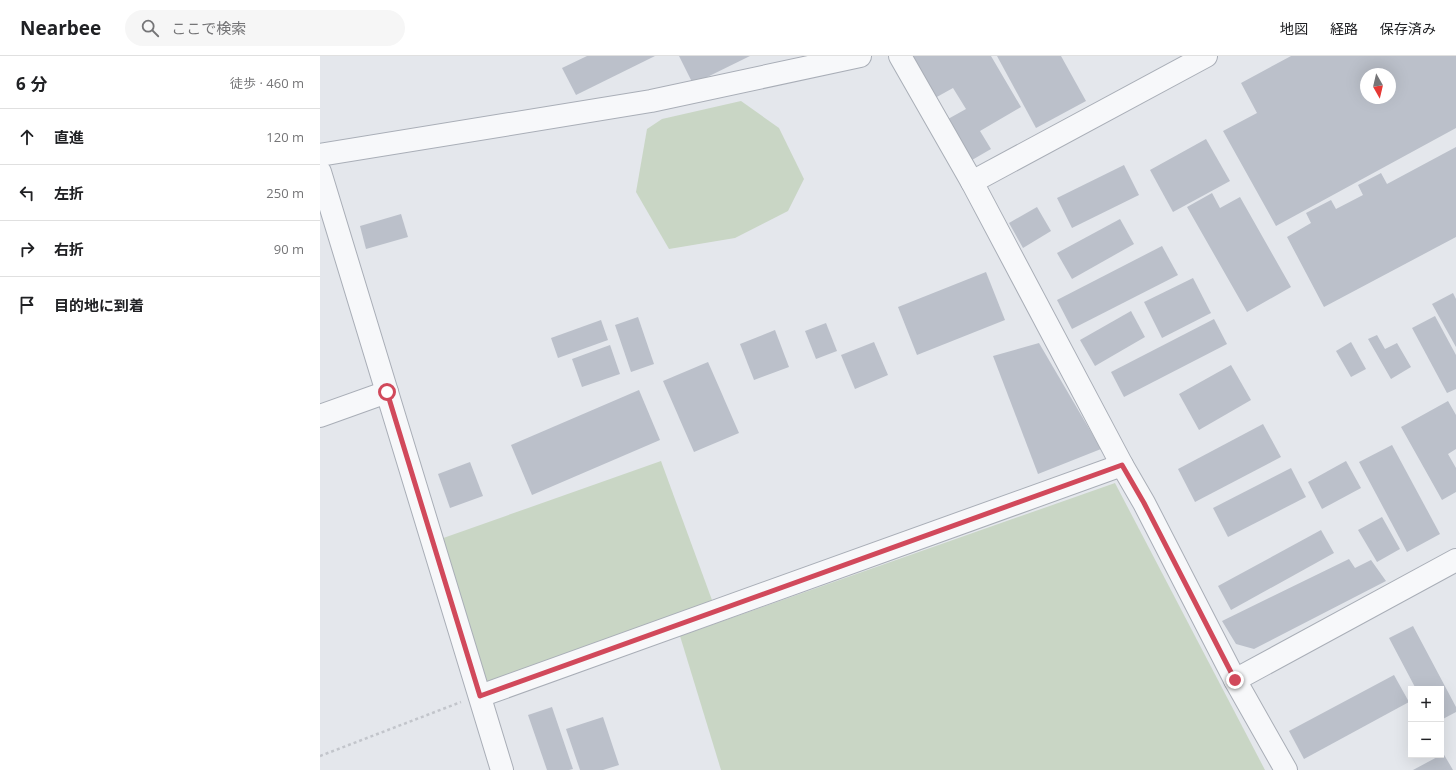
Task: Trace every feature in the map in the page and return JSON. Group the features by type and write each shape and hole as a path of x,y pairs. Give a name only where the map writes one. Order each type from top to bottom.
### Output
{"street":[{"path":"320,155 651,101 860,56"},
{"path":"900,56 972,182 1122,465 1144,503 1235,680 1286,770"},
{"path":"972,182 1206,56"},
{"path":"320,172 502,770"},
{"path":"320,416 387,392"},
{"path":"480,696 1122,465"},
{"path":"1235,680 1456,560"}],"path":[{"path":"320,756 480,696"}],"green space":[{"path":"741,101 779,128 804,179 788,211 735,238 669,249 636,192 647,129 662,119"},
{"path":"661,461 716,611 480,696 432,542"},
{"path":"1115,483 1265,770 721,770 680,636"}],"building":[{"path":"587,56 655,56 576,95 562,68"},
{"path":"679,56 750,56 693,84"},
{"path":"910,56 991,56 1021,107 980,131 991,149 972,160 948,119 966,109 953,88 935,98"},
{"path":"997,56 1061,56 1086,101 1036,128"},
{"path":"1291,56 1456,56 1456,128 1276,226 1223,131 1257,113 1241,83"},
{"path":"1206,139 1230,181 1173,212 1150,170"},
{"path":"1456,147 1456,237 1324,307 1287,237 1311,223 1306,213 1331,200 1336,209 1363,195 1358,185 1381,173 1387,184"},
{"path":"1124,165 1139,195 1072,228 1057,198"},
{"path":"1212,193 1220,208 1240,197 1291,287 1247,312 1187,207"},
{"path":"1037,207 1051,231 1023,248 1009,223"},
{"path":"401,214 408,237 366,249 360,226"},
{"path":"1120,219 1134,244 1072,279 1057,253"},
{"path":"1162,246 1178,275 1072,329 1057,300"},
{"path":"986,272 1005,320 917,355 898,307"},
{"path":"1193,278 1211,313 1162,338 1144,302"},
{"path":"1453,293 1456,299 1456,347 1432,304"},
{"path":"1131,311 1145,337 1095,366 1080,340"},
{"path":"1435,316 1456,355 1456,389 1447,393 1412,328"},
{"path":"638,317 654,364 631,372 615,325"},
{"path":"1214,319 1227,344 1124,397 1111,372"},
{"path":"601,320 608,340 558,358 551,338"},
{"path":"826,323 837,351 816,359 805,331"},
{"path":"775,330 789,367 754,380 740,344"},
{"path":"1377,335 1385,349 1397,343 1411,367 1391,379 1368,339"},
{"path":"874,342 888,375 855,389 841,355"},
{"path":"1351,342 1366,369 1351,377 1336,351"},
{"path":"1039,343 1101,449 1038,474 993,356"},
{"path":"610,345 620,374 582,387 572,359"},
{"path":"708,362 739,433 694,452 663,381"},
{"path":"1231,365 1251,400 1199,430 1179,394"},
{"path":"639,390 660,440 532,495 511,445"},
{"path":"1448,401 1456,415 1456,449 1448,454 1456,468 1456,492 1442,500 1401,427"},
{"path":"1263,424 1281,457 1195,502 1178,469"},
{"path":"1392,445 1440,534 1407,552 1359,462"},
{"path":"1346,461 1361,488 1322,509 1308,482"},
{"path":"470,462 483,496 450,508 438,474"},
{"path":"1291,468 1306,497 1228,537 1213,508"},
{"path":"1382,517 1400,549 1377,562 1358,530"},
{"path":"1321,530 1334,553 1231,610 1218,586"},
{"path":"1349,559 1355,568 1371,560 1386,581 1254,649 1236,644 1222,621"},
{"path":"1413,626 1456,707 1456,712 1444,718 1444,686 1414,686 1389,638"},
{"path":"1394,675 1408,700 1408,703 1304,759 1289,731"},
{"path":"552,707 573,769 547,770 528,715"},
{"path":"603,717 619,765 603,770 580,770 566,729"},
{"path":"1444,755 1453,770 1413,770 1435,758 1444,758"}],"route":[{"path":"387,392 480,696 1122,465 1144,503 1235,680"}]}
